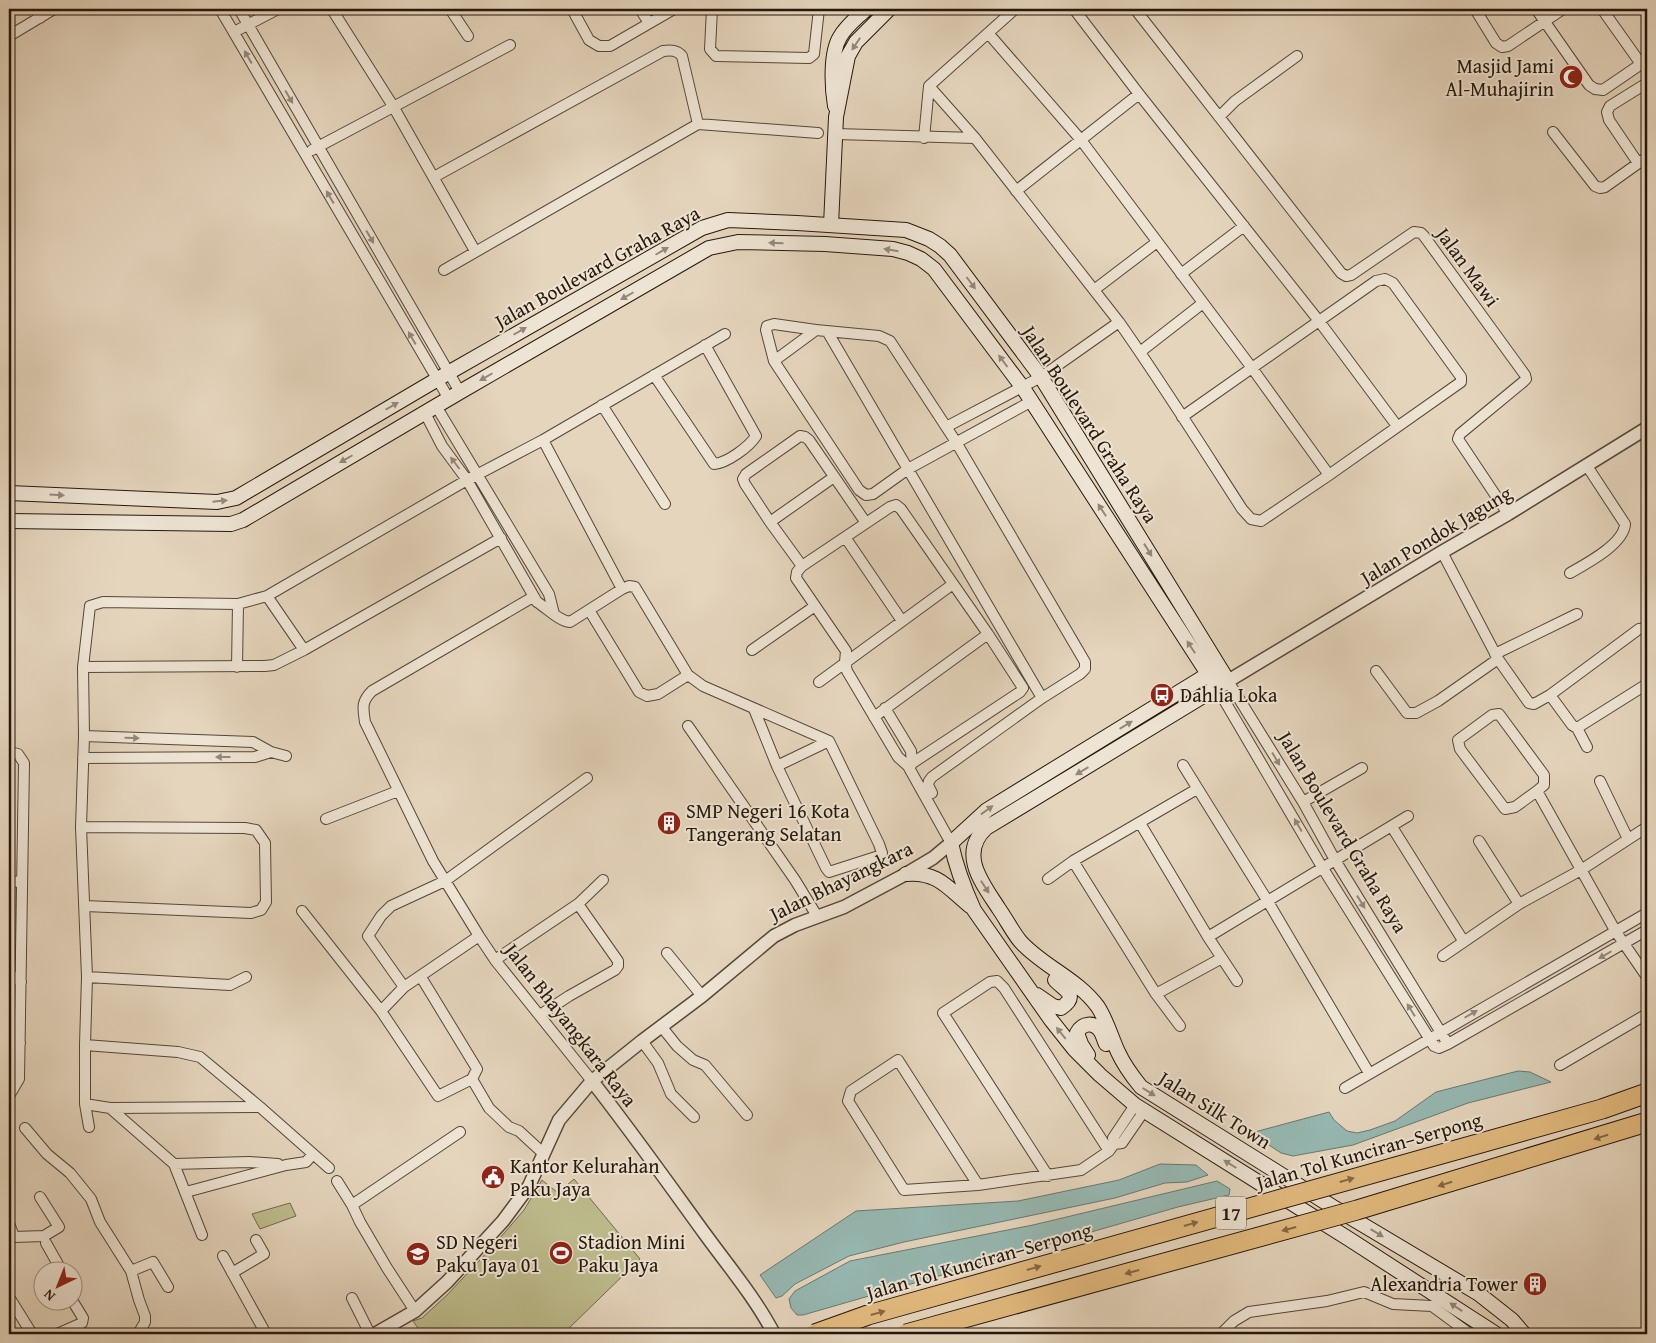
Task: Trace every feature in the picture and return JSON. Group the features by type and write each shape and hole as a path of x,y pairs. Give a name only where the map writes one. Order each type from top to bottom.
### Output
{"highway":[{"name":"Jalan Tol Kunciran–Serpong","path":"815,1334 868,1315 1593,1111 1647,1093"},
{"name":"17","path":"906,1334 1357,1210 1647,1122"}],"main road":[{"path":"831,225 836,134 836,117 832,90 835,51 838,39 846,27 863,9"},
{"path":"836,117 848,56 856,42 882,13"},
{"name":"Jalan Boulevard Graha Raya","path":"9,493 227,501 236,498 442,376 702,228 728,220 906,230 929,239 950,255 1041,377 1222,685"},
{"name":"Jalan Boulevard Graha Raya","path":"9,521 231,524 244,520 454,395 710,248 738,242 825,244 885,248 908,253 921,259 934,269 1023,388 1214,671"},
{"name":"Jalan Bhayangkara","path":"951,843 986,810 1214,671"},
{"name":"Jalan Silk Town","path":"1222,685 986,828 975,841 974,861 978,877 1020,940 1044,962 1082,989 1098,1007 1126,1066 1141,1087 1333,1207 1478,1294 1512,1320 1524,1334"},
{"name":"Jalan Silk Town","path":"951,843 960,877 974,910 1068,1042 1100,1075 1139,1108 1349,1239 1492,1333"},
{"path":"906,874 919,873 929,875 974,910"},
{"path":"1027,987 1053,1006 1061,1008 1069,1000 1070,994 1068,990 1056,982 1044,962"},
{"path":"1100,1075 1081,1044 1077,1033 1080,1027 1085,1024 1093,1025 1100,1030 1110,1052 1126,1066"}],"street":[{"path":"9,36 37,13 54,9"},
{"path":"220,9 305,155 454,395"},
{"path":"239,9 318,146 442,376"},
{"path":"234,32 278,9"},
{"path":"450,9 468,36"},
{"path":"572,9 589,40 599,46 610,46 674,9"},
{"path":"640,9 649,23"},
{"path":"712,9 710,49 716,56 809,58 814,54 819,9"},
{"path":"863,9 882,13"},
{"path":"924,138 930,86 1015,9"},
{"path":"1074,9 1319,321 1397,426"},
{"name":"Jalan Mawi","path":"1135,9 1341,274 1351,275 1414,232 1421,233 1424,236 1525,375 1526,379 1523,382 1460,434 1458,439 1508,514"},
{"path":"1475,9 1496,43 1502,47 1508,46 1562,9"},
{"path":"1536,9 1589,84 1595,89 1603,90 1644,62 1602,9"},
{"path":"333,11 393,106 475,252"},
{"path":"988,33 1081,140 1252,368 1328,475"},
{"path":"305,155 318,146 510,45"},
{"path":"434,177 663,51 679,52 682,56 698,124"},
{"path":"1219,117 1235,101 1297,56"},
{"path":"1553,132 1595,186 1600,188 1606,187 1643,160 1609,120 1607,112 1610,106 1647,84"},
{"path":"930,86 975,138 1119,322 1242,509 1248,517 1255,521 1260,520 1328,475 1461,382 1461,377 1393,283 1386,279 1376,281 1182,417"},
{"path":"1016,191 1139,94"},
{"path":"444,270 698,124 818,133"},
{"path":"836,134 975,138"},
{"path":"1181,274 1244,226"},
{"path":"1094,290 1157,242"},
{"path":"1140,352 1203,304"},
{"path":"946,427 1023,388 1119,322"},
{"path":"932,793 928,781 932,777 1042,698 1080,674 1085,669 1085,662 956,442 890,341 879,336 774,324 767,326 766,330 774,361 859,490 866,495 873,494 908,469 956,442 1032,401"},
{"path":"774,361 822,330"},
{"path":"822,330 908,469 1042,698"},
{"path":"89,1127 85,1104 84,1045 87,977 81,827 84,736 83,667 90,606 103,602 238,604 267,596 467,480 543,440 725,334"},
{"path":"654,375 714,464 720,464 751,444 756,436 705,345"},
{"path":"602,405 665,504"},
{"path":"430,410 478,474 550,594 554,614"},
{"path":"430,410 442,446 467,480 537,602 560,620 570,622 622,589 629,586 635,587 688,675 703,686 829,741 879,844 882,853 879,856 829,872 823,864 777,766 754,709"},
{"name":"Jalan Pondok Jagung","path":"1222,685 1508,514 1647,428"},
{"path":"802,566 744,484 743,479 746,474 800,436 805,436 809,440 866,523"},
{"path":"543,440 622,589"},
{"path":"1570,573 1602,554 1622,534 1625,524 1587,466"},
{"path":"770,522 834,478"},
{"path":"910,765 1020,692 1023,688 988,634 901,509 896,505 890,506 802,566 797,572 796,578 846,651 845,662 847,671 898,757 910,765 951,843"},
{"path":"845,537 902,620"},
{"path":"83,667 237,667 274,665 304,650 501,538"},
{"path":"1442,552 1496,657 1529,703 1534,704 1550,695 1639,629 1647,628"},
{"path":"819,682 953,584"},
{"path":"267,596 304,650"},
{"name":"Jalan Bhayangkara Raya","path":"533,597 372,691 365,698 363,707 365,722 433,862 495,960 638,1141 767,1320 774,1334"},
{"path":"237,667 238,604"},
{"path":"752,650 814,606"},
{"path":"589,610 639,692 647,696 658,694 688,675"},
{"path":"1376,671 1408,713 1416,712 1438,700 1496,657 1577,614"},
{"path":"874,717 988,634"},
{"path":"1214,671 1242,672"},
{"path":"1577,728 1647,684"},
{"name":"Jalan Boulevard Graha Raya","path":"1222,685 1303,802 1335,860 1448,1044"},
{"name":"Jalan Boulevard Graha Raya","path":"1222,685 1322,867 1429,1038"},
{"path":"1550,695 1577,728 1587,747"},
{"path":"886,708 911,751 910,765"},
{"path":"1499,714 1544,775 1544,785 1537,792 1514,807 1505,809 1460,749 1458,740 1492,715 1499,714"},
{"path":"688,726 817,916"},
{"path":"890,744 902,735"},
{"path":"84,736 253,742 272,752 286,756"},
{"path":"777,766 829,741"},
{"path":"9,752 18,754 24,763 19,1079 9,1096"},
{"path":"83,758 255,757 272,752"},
{"path":"1183,765 1268,900 1369,1073"},
{"path":"1303,802 1362,768"},
{"path":"404,987 368,936 381,916 391,906 445,881 587,778"},
{"path":"1600,781 1628,839"},
{"path":"1048,879 1073,862 1197,789"},
{"path":"326,819 398,791"},
{"path":"1537,792 1616,932 1647,977"},
{"path":"1208,937 1408,816"},
{"path":"1140,823 1236,981"},
{"path":"1392,826 1464,942"},
{"path":"81,827 245,828 256,830 265,843 266,902 261,910 251,913 85,906"},
{"path":"1443,956 1519,904 1581,870 1647,827"},
{"path":"1479,841 1519,904"},
{"name":"Jalan Bhayangkara","path":"375,1334 415,1311 447,1282 503,1221 529,1186 559,1120 592,1082 661,1026 702,996 774,936 794,924 844,907 933,858 951,843"},
{"path":"1073,862 1156,994 1180,1026"},
{"path":"495,960 578,904 604,880"},
{"path":"9,882 22,882"},
{"path":"540,1015 615,970 618,966 618,961 578,904"},
{"path":"302,911 381,1011 438,1096 472,1079 477,1069 421,977"},
{"path":"1345,1088 1647,913"},
{"path":"1429,1038 1434,1046 1439,1048 1448,1044 1647,930"},
{"path":"381,1011 404,987 479,936"},
{"path":"667,953 702,996"},
{"path":"1156,994 1222,958"},
{"path":"9,974 21,982"},
{"path":"87,977 230,984 246,977"},
{"path":"1048,1176 943,1013 990,982 997,981 1004,988 1111,1148"},
{"path":"1560,1065 1647,1014"},
{"path":"661,1026 677,1046 693,1060 705,1065 747,1115"},
{"path":"9,1036 20,1043"},
{"path":"642,1041 658,1063 671,1094 694,1117"},
{"path":"84,1045 178,1052 200,1057 329,1168"},
{"path":"978,1185 898,1060 851,1091 848,1101 904,1190 978,1185 1081,1170 1111,1148 1122,1143 1139,1108"},
{"path":"472,1079 489,1108 544,1154"},
{"path":"85,1104 110,1108 260,1107"},
{"path":"110,1108 174,1164 202,1234"},
{"path":"25,1128 47,1154 70,1173 91,1199 100,1222 131,1271 145,1316 145,1322 138,1334"},
{"path":"352,1205 460,1132"},
{"path":"186,1192 286,1165 306,1162 313,1154"},
{"path":"174,1164 249,1162 286,1165"},
{"path":"337,1180 374,1247 415,1311"},
{"path":"9,1223 11,1238 44,1236 59,1227 40,1197"},
{"path":"232,1273 264,1254 256,1240"},
{"path":"46,1243 56,1260"},
{"path":"223,1256 266,1334"},
{"path":"131,1271 153,1262 168,1287"},
{"path":"1220,1334 1234,1321 1249,1312 1327,1301 1364,1292 1393,1304 1432,1306 1470,1334"},
{"path":"9,1297 32,1334"},
{"path":"352,1298 370,1334"},
{"path":"58,1334 75,1331 82,1323 83,1319 78,1310"}],"shaded area":[{"path":"18,884 17,968 13,972 9,969 9,885"},
{"name":"Stadion Mini Paku Jaya","path":"574,1179 640,1259 563,1334 557,1332 554,1334 422,1334 413,1321 422,1318 447,1295 493,1246 524,1210 542,1180 558,1193"},
{"path":"290,1203 296,1216 260,1229 252,1214"}],"water":[{"path":"1518,1071 1530,1072 1551,1082 1468,1103 1353,1145 1293,1156 1281,1153 1251,1133 1329,1112 1334,1120 1347,1131 1357,1133 1370,1130 1395,1121 1436,1092"},
{"path":"1160,1164 1196,1165 1208,1175 1187,1182 1165,1183 1115,1198 904,1242 849,1256 795,1284 782,1296 776,1298 760,1275 856,1211 1018,1201 1119,1180"},
{"path":"1217,1181 1230,1189 1229,1195 1178,1207 803,1315 797,1315 791,1308 789,1299 795,1291 850,1261 1033,1225"}],"place":[{"name":"Masjid Jami Al-Muhajirin","path":"1571,77"},
{"name":"Dahlia Loka","path":"1162,695"},
{"name":"SMP Negeri 16 Kota Tangerang Selatan","path":"669,823"},
{"name":"Kantor Kelurahan Paku Jaya","path":"493,1177"},
{"name":"Stadion Mini Paku Jaya","path":"561,1253"},
{"name":"SD Negeri Paku Jaya 01","path":"418,1254"},
{"name":"Alexandria Tower","path":"1535,1284"}]}
